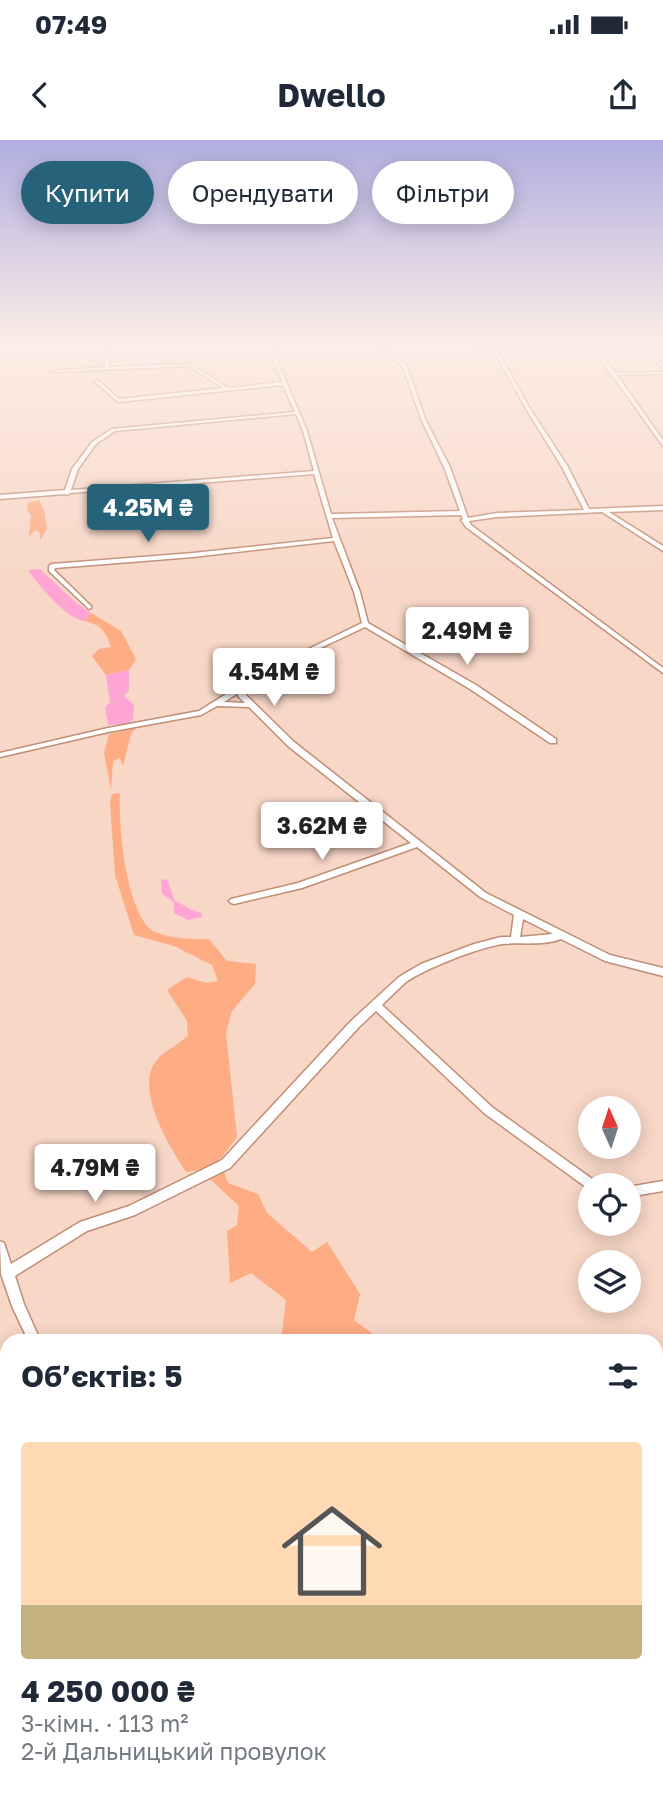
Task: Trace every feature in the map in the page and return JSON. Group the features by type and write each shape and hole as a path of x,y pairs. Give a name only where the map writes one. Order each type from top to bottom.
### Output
{"street":[{"path":"67,493 75,469 94,443 114,430 215,421"},
{"path":"299,421 365,624 473,687 553,741"},
{"path":"424,421 447,467 468,526 663,671"},
{"path":"535,421 565,467 587,511"},
{"path":"646,421 663,444"},
{"path":"0,497 316,472"},
{"path":"329,516 463,517 663,508"},
{"path":"604,511 663,549"},
{"path":"89,607 51,570 51,566 336,539"},
{"path":"0,755 108,730 196,715 243,688 257,676 365,624"},
{"path":"243,688 242,696 249,705 291,744 483,895 608,958 663,972"},
{"path":"216,704 249,705"},
{"path":"234,901 299,886 417,844"},
{"path":"515,940 519,914"},
{"path":"7,1274 84,1226 131,1211 220,1168 235,1156 375,1003 402,980 424,967 477,947 561,936"},
{"path":"375,1003 488,1110 578,1176"},
{"path":"641,1190 663,1186"},
{"path":"0,1247 7,1274 32,1334"}],"shaded area":[{"path":"39,500 44,510 47,529 40,540 40,533 35,530 29,537 31,515 27,510 28,503"},
{"path":"40,569 91,613 84,621 61,608 28,570"},
{"path":"91,613 121,631 136,659 129,670 106,675 92,656 99,649 111,647 101,629 84,621"},
{"path":"129,670 129,690 124,696 134,705 133,719 128,724 108,725 105,708 110,702 106,675"},
{"path":"136,728 131,734 123,766 120,758 113,761 111,790 104,753 109,734"},
{"path":"120,793 126,868 137,908 145,923 155,932 168,936 209,939 227,961 256,964 255,984 232,1011 226,1033 237,1137 217,1162 197,1171 186,1172 171,1148 156,1117 149,1086 151,1072 157,1060 188,1036 187,1021 167,990 187,977 206,983 218,981 212,965 174,946 134,935 115,875 110,803 112,794"},
{"path":"161,879 167,880 175,901 202,913 202,917 188,920 174,913 174,902 162,894"},
{"path":"224,1172 228,1183 258,1194 267,1213 312,1252 327,1242 360,1294 354,1320 373,1334 282,1334 286,1300 251,1273 230,1283 227,1231 237,1225 239,1206 210,1179"}]}
